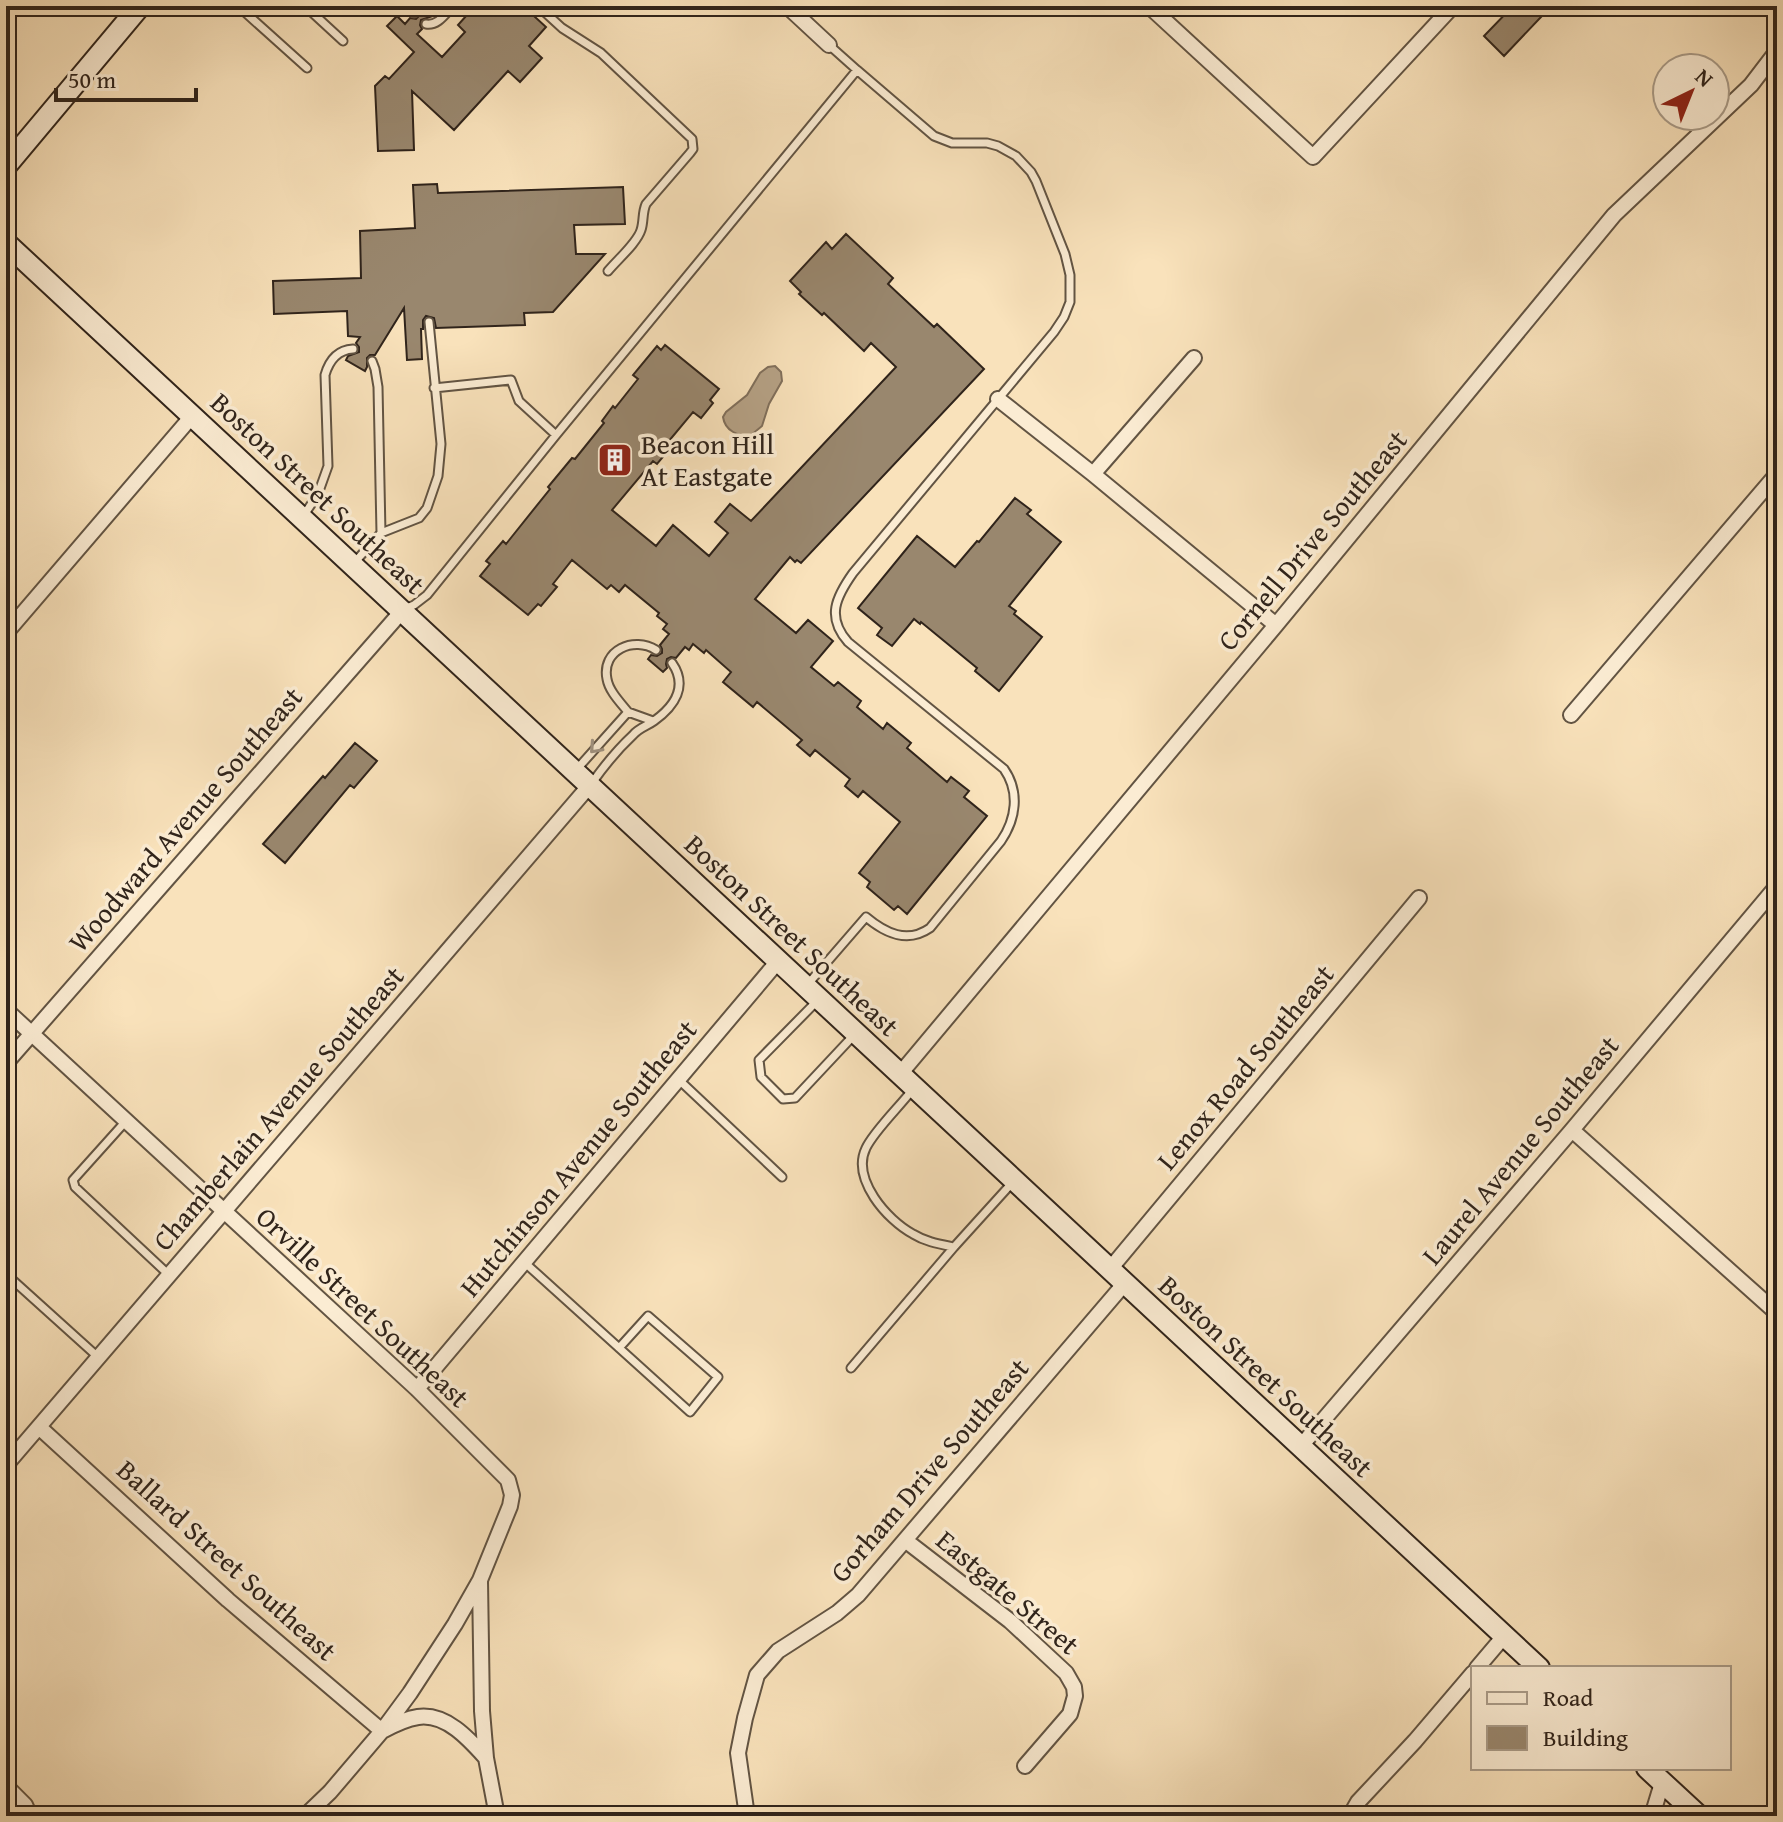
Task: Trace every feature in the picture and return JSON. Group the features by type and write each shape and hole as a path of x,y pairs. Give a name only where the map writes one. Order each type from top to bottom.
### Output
{"street":[{"path":"6,166 140,6"},
{"path":"787,6 829,45"},
{"path":"1149,6 1313,157 1453,6"},
{"name":"Cornell Drive Southeast","path":"907,1081 1276,625 1614,215 1751,85 1777,51"},
{"name":"Boston Street Southeast","path":"6,243 1537,1666"},
{"path":"1093,474 1194,358"},
{"path":"998,399 1276,625"},
{"path":"6,633 193,415"},
{"path":"1571,715 1777,474"},
{"name":"Woodward Avenue Southeast","path":"6,1063 403,610"},
{"name":"Chamberlain Avenue Southeast","path":"6,1465 223,1212 583,778"},
{"name":"Laurel Avenue Southeast","path":"1301,1446 1777,886"},
{"name":"Lenox Road Southeast","path":"1117,1276 1419,898"},
{"name":"Hutchinson Avenue Southeast","path":"417,1389 779,960"},
{"name":"Orville Street Southeast","path":"6,1010 417,1389 508,1480 512,1495 510,1506 480,1580"},
{"path":"1572,1130 1777,1313"},
{"name":"Gorham Drive Southeast","path":"747,1816 738,1753 757,1675 778,1651 837,1613 858,1595 1117,1276"},
{"name":"Ballard Street Southeast","path":"39,1427 228,1600 382,1731"},
{"name":"Eastgate Street","path":"905,1540 1010,1621 1066,1673 1074,1687 1070,1714 1025,1766"},
{"path":"305,1816 330,1792 382,1731 455,1624 480,1580"},
{"path":"480,1580 482,1711 486,1758 497,1816"},
{"path":"1479,1666 1505,1635"},
{"path":"1350,1816 1358,1802 1471,1675"},
{"path":"382,1731 406,1720 429,1717 468,1738 486,1758"},
{"path":"1649,1770 1699,1816"},
{"path":"1652,1816 1662,1783"},
{"path":"6,1786 25,1805 30,1816"}],"lane":[{"path":"238,6 307,68"},
{"path":"305,6 343,41"},
{"path":"426,24 433,25 453,6"},
{"path":"538,6 562,28 601,53 692,139 693,149 644,207 638,236 608,271"},
{"path":"829,45 929,133 952,143 987,143 1016,156 1036,181 1068,266 1071,284 1070,302 1054,332 853,573 837,599 835,613 839,631 848,642 1004,769 1014,792 1015,812 1001,841 930,928 914,936 898,936 882,930 866,917 813,992 759,1060 761,1077 783,1099 795,1098 856,1033"},
{"path":"403,610 427,595 857,70"},
{"path":"354,564 381,533 419,518 432,497 441,456 429,322"},
{"path":"303,517 318,494 328,466 325,375 328,364 341,351 353,349"},
{"path":"372,361 378,387 381,533"},
{"path":"434,388 511,380 524,406 556,435"},
{"path":"653,721 628,712 607,681 606,674 609,661 617,651 629,644 642,643 656,650"},
{"path":"583,778 607,762 635,732 671,704 679,690 679,675 672,663"},
{"path":"583,778 628,712"},
{"path":"678,1079 782,1177"},
{"path":"907,1081 866,1149 862,1163 865,1178 873,1197 910,1233 931,1243 954,1247"},
{"path":"126,1121 73,1180 75,1187 169,1275"},
{"path":"851,1368 1014,1180"},
{"path":"524,1262 619,1348 690,1412 718,1377 648,1316 619,1348"},
{"path":"6,1274 98,1357"}],"shaded area":[{"path":"775,366 781,372 782,381 769,404 762,426 750,436 733,432 724,422 726,412 747,395 760,373"}],"building":[{"path":"421,6 443,6 433,16 421,20 422,29 417,34 442,57 465,32 458,25 475,6 523,6 546,27 529,46 542,58 520,82 508,71 454,130 412,91 414,150 378,151 375,86 385,76 389,79 414,52 387,26 397,16 405,24 410,18 416,19"},
{"path":"1513,6 1530,6 1541,17 1504,56 1484,36"},
{"path":"437,184 438,193 623,187 625,224 574,225 576,254 605,254 553,312 524,313 525,325 436,328 434,318 426,316 421,329 422,359 407,360 404,308 375,355 367,358 365,371 346,360 359,352 356,343 360,337 348,336 347,311 274,314 273,281 361,278 360,231 415,228 413,185"},
{"path":"846,234 893,278 888,284 934,327 937,324 984,369 801,563 790,557 755,599 796,633 808,620 833,641 811,667 834,686 838,682 861,701 857,707 883,729 887,723 911,743 907,748 947,782 951,777 969,791 964,797 987,816 907,914 898,906 894,910 867,887 870,882 859,873 900,822 863,791 858,797 845,786 850,779 815,750 810,756 797,745 802,740 757,702 753,707 723,682 731,672 706,650 704,653 693,644 689,650 685,647 676,658 667,659 667,668 663,672 648,659 651,655 662,653 660,645 669,634 663,629 667,624 657,616 659,613 625,585 619,592 611,585 607,589 572,560 553,584 557,587 541,606 538,604 528,615 480,576 490,564 486,561 503,541 506,544 550,489 548,487 572,458 575,459 604,423 602,421 613,406 615,408 638,379 633,375 657,346 661,350 665,345 719,389 701,418 693,412 663,448 667,452 657,464 653,461 612,510 656,546 673,525 709,556 728,533 715,522 730,504 751,521 896,367 871,343 864,351 799,294 801,292 790,281 826,242 832,249"},
{"path":"1015,498 1031,510 1027,514 1061,542 1009,606 1016,611 1014,614 1042,637 999,691 975,671 977,668 921,622 914,619 892,646 877,635 882,628 858,608 917,536 955,567"},
{"path":"355,743 377,761 354,788 350,785 285,863 263,844"}],"place":[{"name":"Beacon Hill At Eastgate","path":"615,460"}]}
